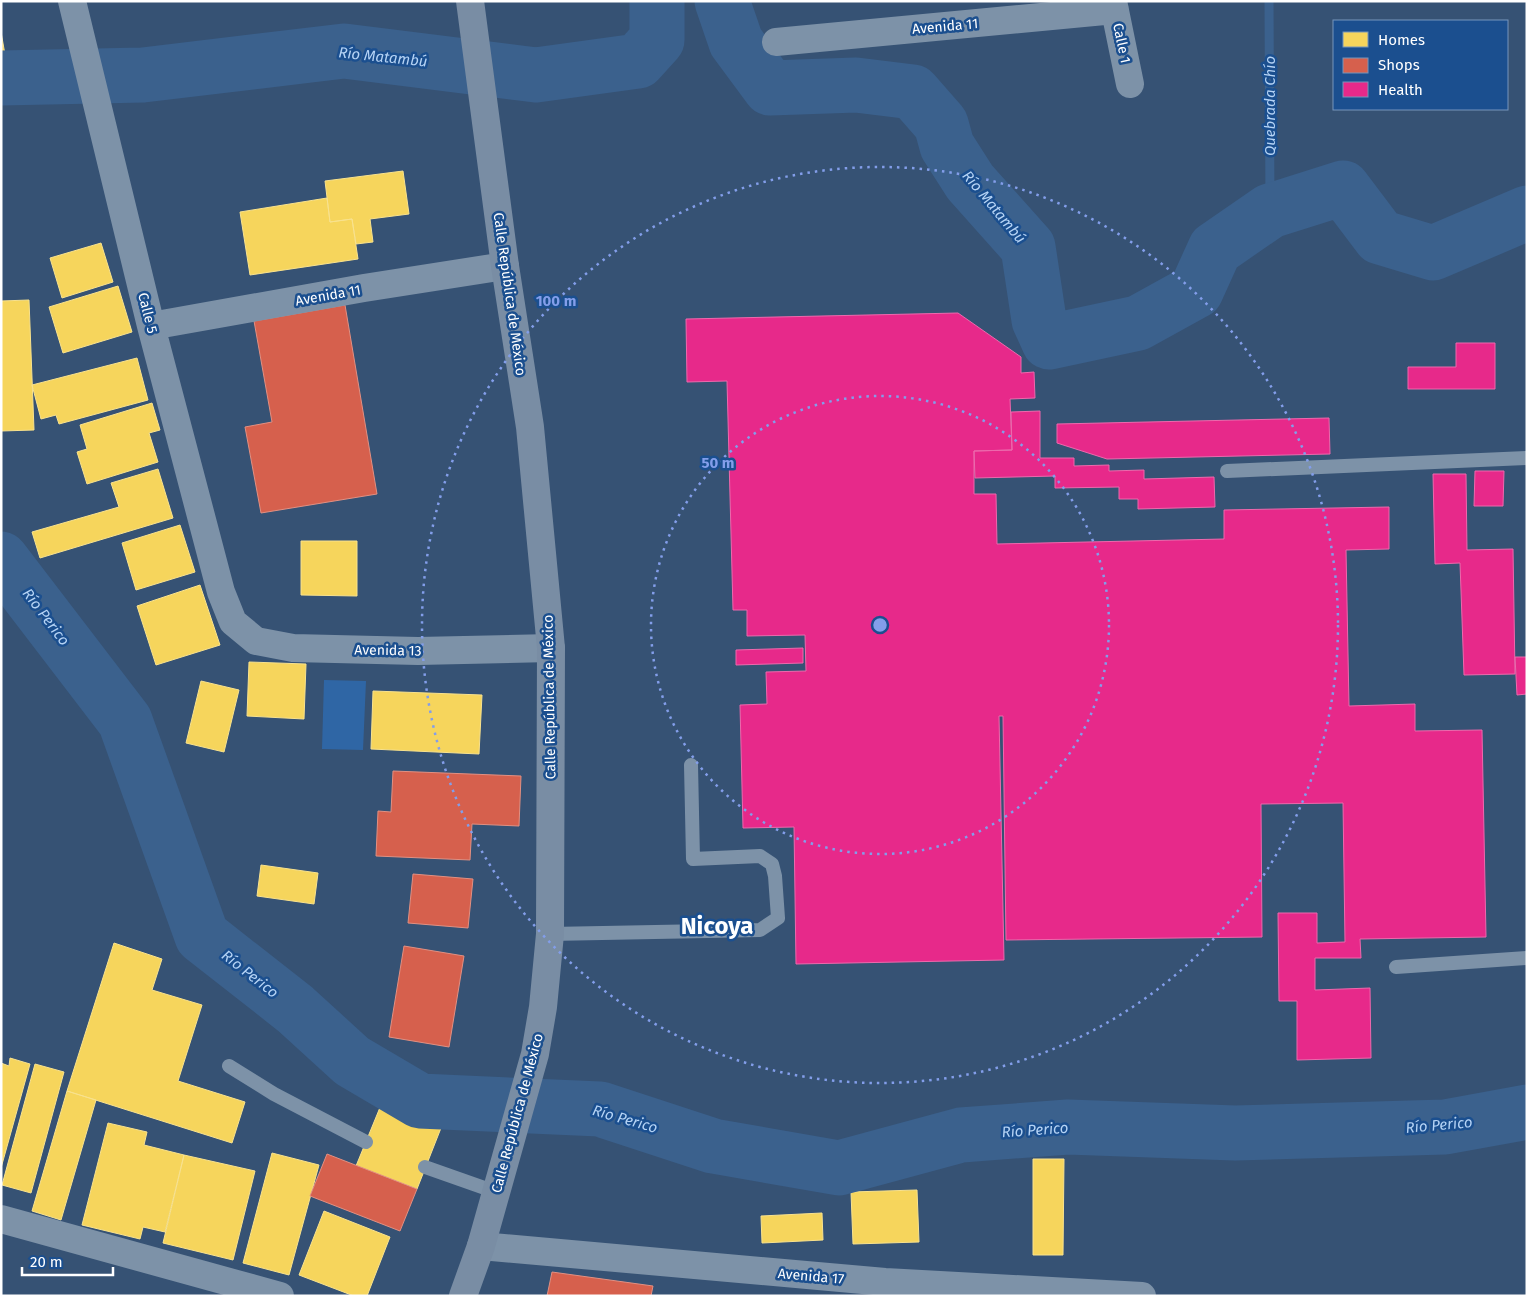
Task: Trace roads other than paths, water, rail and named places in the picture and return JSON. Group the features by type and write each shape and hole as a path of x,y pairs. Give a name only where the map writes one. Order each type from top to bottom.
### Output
{"main road":[{"name":"Calle República de México","path":"463,1296 481,1246 535,1054 543,1007 550,934 551,648 530,427 505,266 470,1"}],"street":[{"name":"Calle 5","path":"72,1 92,90 151,326 221,592 232,622"},
{"name":"Avenida 11","path":"776,42 1114,6"},
{"name":"Calle 1","path":"1114,6 1130,84"},
{"name":"Avenida 11","path":"151,326 364,288 505,266"},
{"name":"Avenida 13","path":"232,622 256,641 293,648 418,651 551,648"},
{"path":"1,1219 280,1296"},
{"name":"Avenida 17","path":"481,1246 885,1282 1142,1296"}],"lane":[{"path":"1227,471 1527,458"},
{"path":"550,934 760,930 778,918 775,876 772,864 760,856 693,859 691,765"},
{"path":"1396,967 1527,958"},
{"path":"230,1066 274,1094 366,1142"},
{"path":"425,1167 496,1192"}],"waterway":[{"name":"Río Matambú","path":"1,78 143,75 344,51 536,75 638,61 657,40 657,1"},
{"name":"Río Matambú","path":"722,1 736,42 770,88 856,85 913,92 941,124 947,146 970,182 1028,247 1039,320 1049,342 1138,323 1196,291 1215,249 1270,211 1343,188 1380,237 1433,253 1527,213"},
{"name":"Quebrada Chío","path":"1269,1 1270,211"},
{"name":"Río Perico","path":"1,559 125,721 202,936 295,1009 352,1061 420,1101 600,1109 713,1146 839,1168 961,1135 1068,1127 1235,1133 1445,1127 1527,1112"}],"district":[{"name":"Nicoya","path":"717,926"}]}
